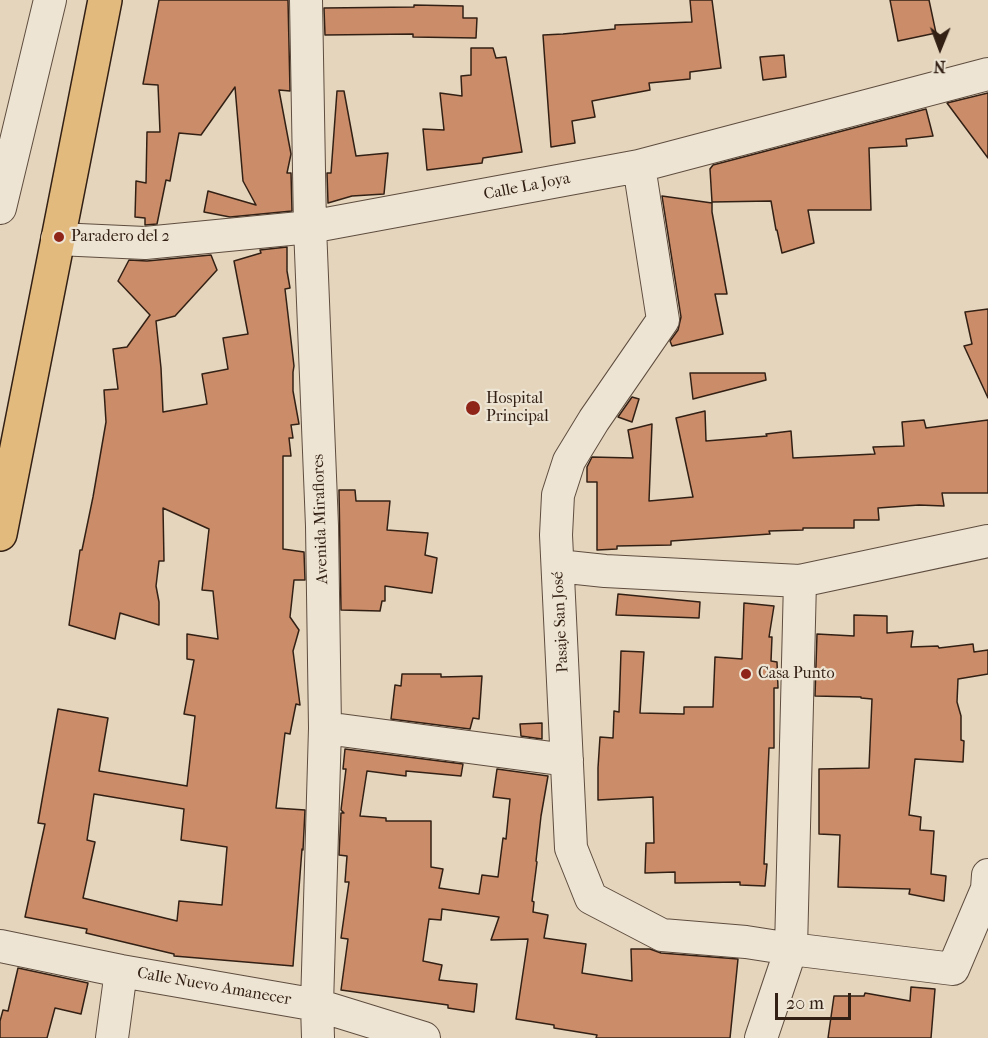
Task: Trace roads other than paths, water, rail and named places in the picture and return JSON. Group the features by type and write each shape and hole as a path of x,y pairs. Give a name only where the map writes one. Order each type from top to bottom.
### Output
{"highway":[{"path":"0,534 105,0"}],"street":[{"path":"0,208 50,0"},
{"name":"Avenida Miraflores","path":"306,0 310,227 322,526 325,728 318,1038"},
{"name":"Calle La Joya","path":"57,240 145,243 310,227 639,166 988,74"},
{"name":"Pasaje San José","path":"639,166 663,320 594,420 569,461 558,495 556,535 571,849 591,898 662,934 746,942 952,969 987,890 988,875"},
{"path":"558,566 605,571 800,581 988,541"},
{"path":"760,1038 791,949 800,581"},
{"path":"325,728 567,760"},
{"name":"Calle Nuevo Amanecer","path":"0,946 121,971 317,1005 424,1038"},
{"path":"112,1038 121,971"}],"place":[{"name":"Paradero del 2","path":"59,237"},
{"name":"Hospital Principal","path":"473,408"},
{"name":"Casa Punto","path":"746,674"}]}
